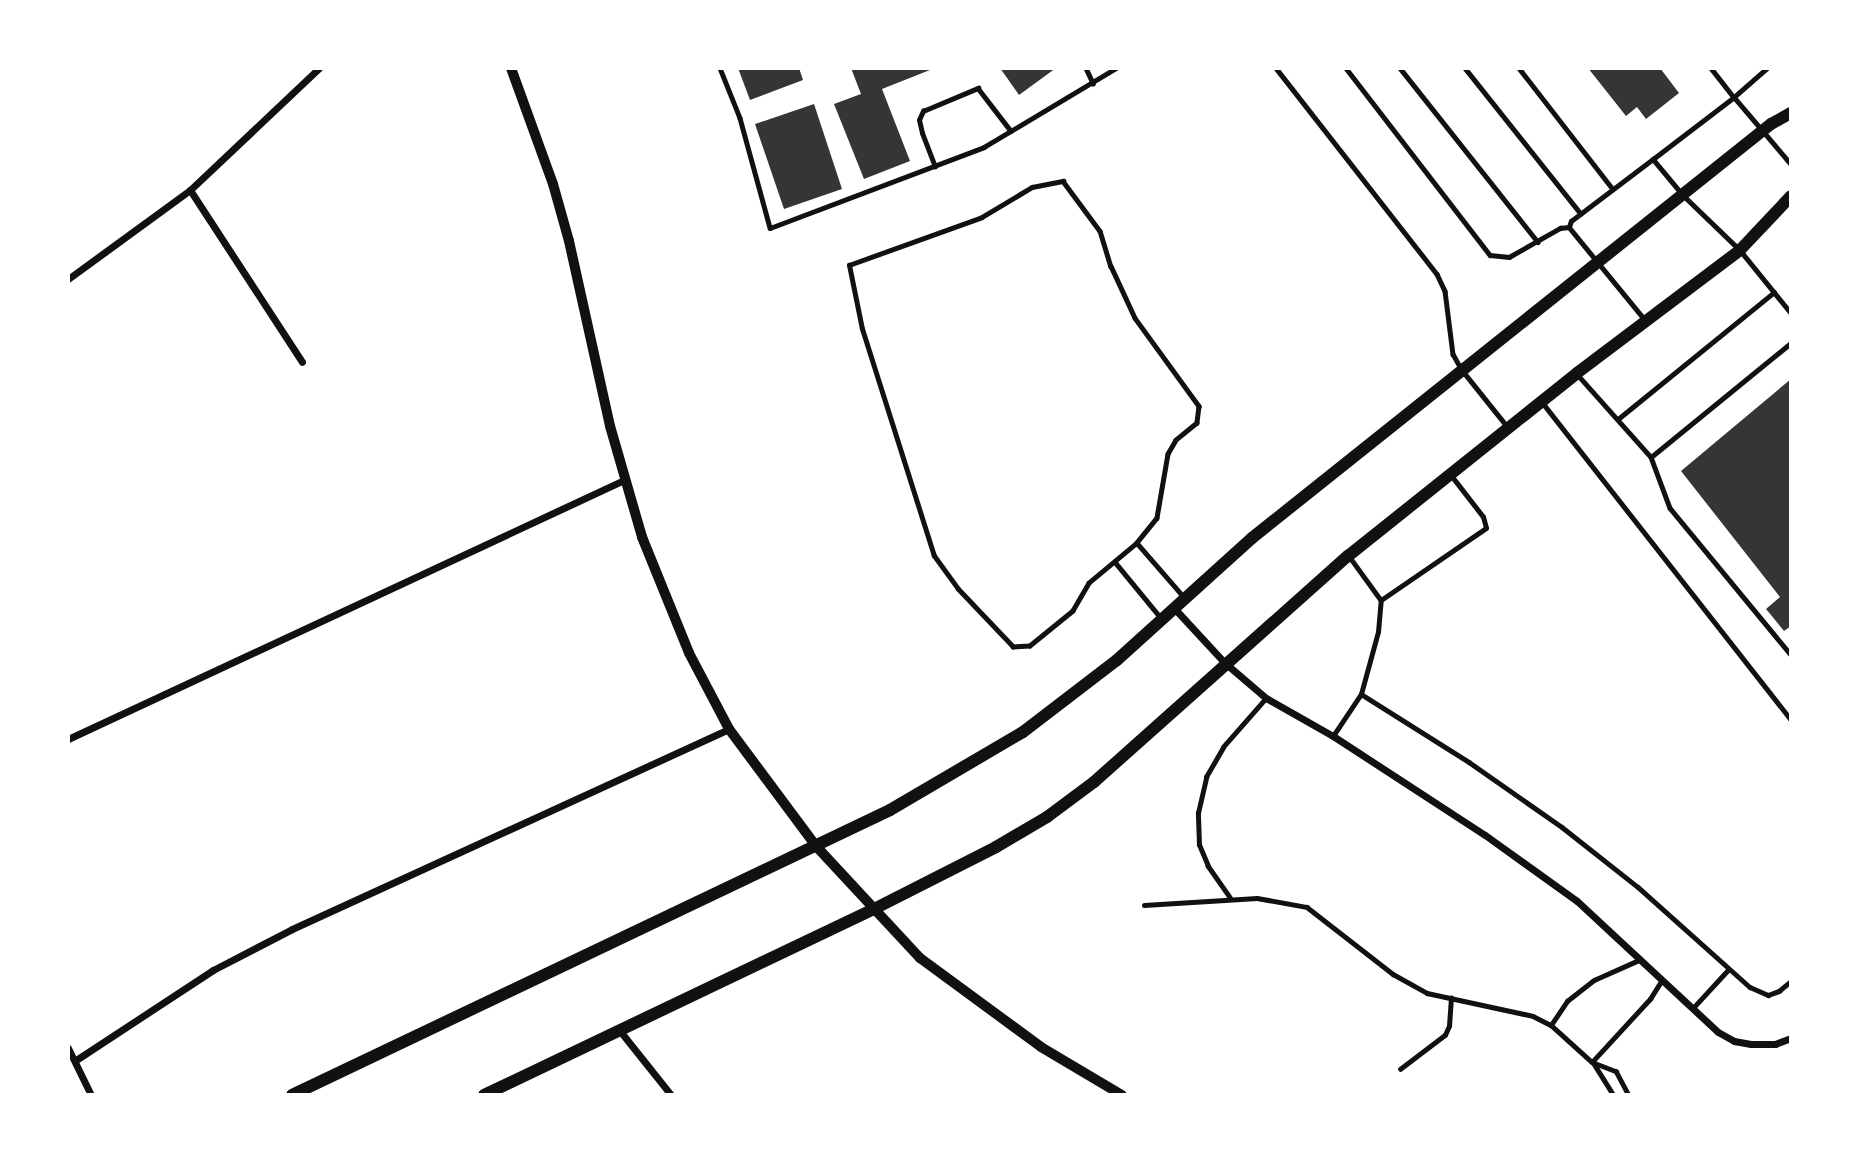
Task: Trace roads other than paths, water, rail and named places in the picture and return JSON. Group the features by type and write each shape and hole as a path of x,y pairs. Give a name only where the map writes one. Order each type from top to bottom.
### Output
{"main road":[{"path":"292,1095 890,810 1023,732 1116,660 1252,538 1762,132 1791,113"},
{"path":"484,1095 872,910 996,847 1046,817 1094,782 1348,556 1541,401 1740,250 1788,204"}],"street":[{"path":"68,279 190,190 319,68"},
{"path":"511,68 553,184 569,241 624,480 661,590 689,653 729,729 815,845 872,910 920,958 962,992 1041,1048 1122,1095"},
{"path":"190,190 302,362"},
{"path":"68,739 624,480"},
{"path":"1174,608 1225,663 1266,698 1333,736 1577,901 1718,1032 1734,1041 1775,1044 1791,1038"},
{"path":"76,1060 213,970 292,929 729,729"},
{"path":"620,1031 671,1095"},
{"path":"68,1048 91,1095"}],"lane":[{"path":"720,68 740,118 771,228 984,147 1116,68"},
{"path":"1086,68 1093,83"},
{"path":"1276,68 1437,274 1445,291 1450,345 1462,370 1508,427"},
{"path":"1346,68 1490,255 1509,257 1560,228 1569,227 1580,214 1734,97 1767,68"},
{"path":"1400,68 1538,242"},
{"path":"1465,68 1580,214"},
{"path":"1519,68 1613,188"},
{"path":"1711,68 1791,164"},
{"path":"936,167 922,133 919,120 923,111 978,88 1011,131"},
{"path":"1653,159 1683,195 1740,250 1791,313"},
{"path":"1063,181 1100,231 1111,266 1136,318 1199,406 1197,422 1176,440 1168,454 1157,518 1137,544 1089,583 1073,611 1030,646 1013,647 977,610 934,556 862,329 849,265 982,216 1032,187 1063,181"},
{"path":"1569,227 1646,321"},
{"path":"1618,419 1774,292"},
{"path":"1651,457 1791,343"},
{"path":"1577,373 1651,457 1670,508 1791,655"},
{"path":"1541,401 1791,719"},
{"path":"1381,600 1486,528 1483,517 1450,474"},
{"path":"1137,544 1184,598"},
{"path":"1333,736 1361,694 1376,643 1381,600 1348,556"},
{"path":"1115,562 1162,619"},
{"path":"1361,694 1469,762 1562,827 1638,887 1728,970 1763,994 1779,991 1791,981"},
{"path":"1230,898 1208,866 1199,845 1198,813 1206,777 1223,747 1266,698"},
{"path":"1144,905 1257,898 1307,907 1393,974 1427,993 1533,1016 1551,1025 1592,1062 1613,1095"},
{"path":"1551,1025 1567,1001 1594,980 1640,959"},
{"path":"1693,1008 1728,970"},
{"path":"1592,1062 1650,999 1662,980"},
{"path":"1400,1069 1445,1035 1449,1026 1451,998"},
{"path":"1592,1062 1616,1071 1629,1095"}]}
